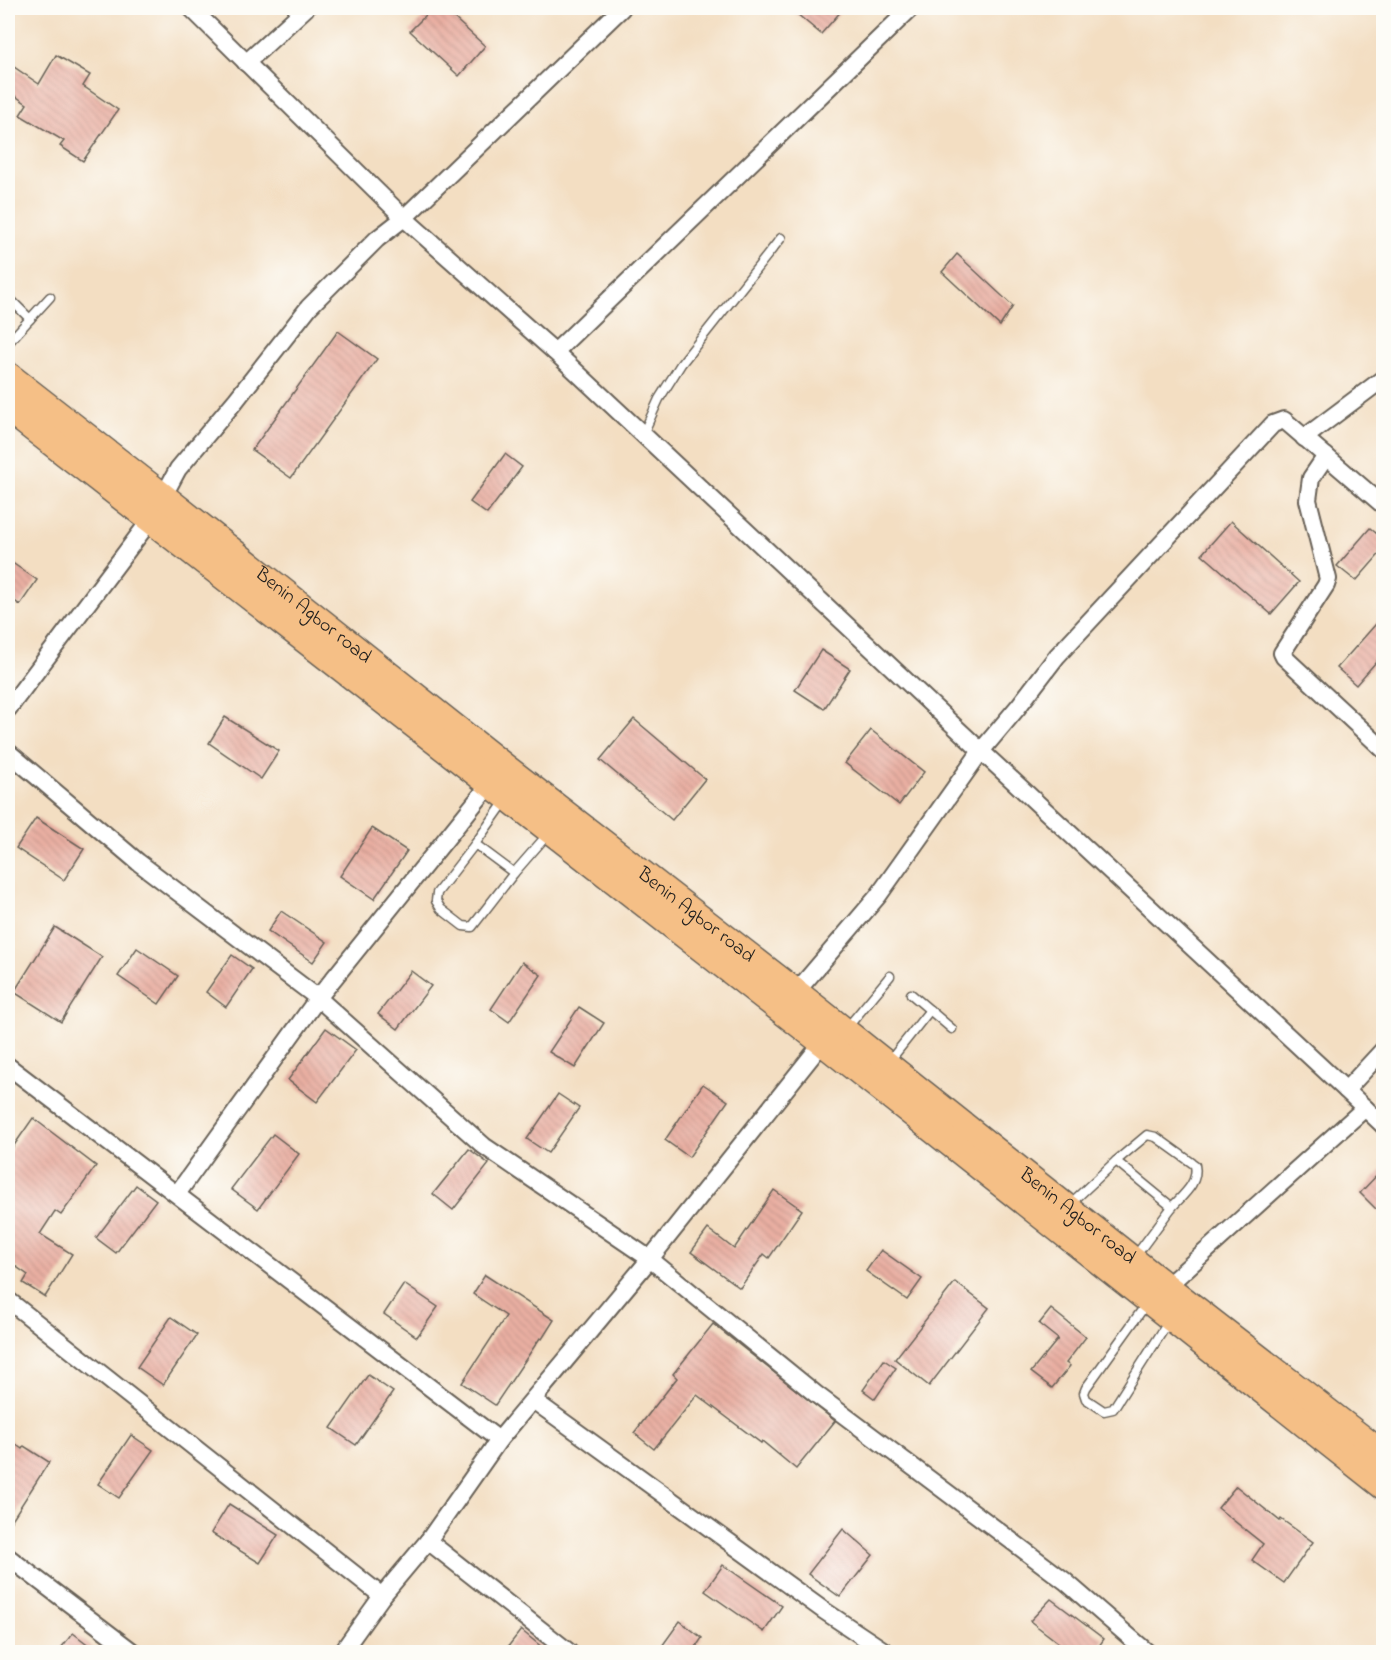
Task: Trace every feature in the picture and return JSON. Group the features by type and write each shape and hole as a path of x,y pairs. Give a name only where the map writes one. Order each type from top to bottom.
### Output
{"highway":[{"name":"Benin Agbor road","path":"8,376 157,508 500,790 551,830 788,1001"},
{"name":"Benin Agbor road","path":"8,408 157,508 504,767 788,1001 1158,1294 1383,1456"},
{"name":"Benin Agbor road","path":"833,1037 886,1065 1132,1260 1158,1294 1171,1318 1383,1486"}],"street":[{"path":"191,8 404,218 555,352 1383,1126"},
{"path":"246,63 306,8"},
{"path":"8,709 157,508 178,469 309,307 377,239 404,218 622,8"},
{"path":"555,352 911,8"},
{"path":"1304,438 1383,378"},
{"path":"788,1001 878,896 981,751 1057,656 1273,424 1284,420 1383,506"},
{"path":"1326,456 1311,478 1308,500 1328,579 1282,652 1284,657 1383,750"},
{"path":"8,752 138,861 318,998 484,1146 650,1259 817,1395 1065,1581 1147,1653"},
{"path":"177,1194 318,998 500,790"},
{"path":"342,1653 382,1596 428,1541 499,1440 833,1037"},
{"path":"1346,1090 1383,1048"},
{"path":"8,1066 499,1440"},
{"path":"1158,1294 1365,1108"},
{"path":"8,1300 382,1596"},
{"path":"532,1400 886,1653"},
{"path":"428,1541 569,1653"},
{"path":"8,1557 133,1653"}],"lane":[{"path":"643,435 659,399 681,364 781,238"},
{"path":"8,297 30,319"},
{"path":"8,343 50,297"},
{"path":"500,790 475,844 437,893 436,901 441,909 462,926 472,927 551,830"},
{"path":"475,844 514,873"},
{"path":"833,1037 890,976"},
{"path":"911,994 952,1029"},
{"path":"886,1065 930,1010"},
{"path":"1066,1208 1147,1135 1156,1137 1195,1165 1197,1174 1194,1182 1132,1260"},
{"path":"1116,1161 1172,1207"},
{"path":"1158,1294 1086,1388 1084,1393 1086,1399 1104,1411 1113,1410 1171,1318"}],"building":[{"path":"433,8 443,8 485,46 459,76 410,31"},
{"path":"790,8 844,8 821,34"},
{"path":"56,55 90,75 83,86 118,110 83,161 60,146 64,141 20,115 27,104 8,91 8,63 39,84"},
{"path":"957,254 1013,306 1000,326 942,272"},
{"path":"338,331 377,359 291,478 252,450"},
{"path":"505,454 522,467 487,514 470,502"},
{"path":"1231,521 1299,582 1271,614 1202,554"},
{"path":"1370,528 1383,539 1383,550 1356,581 1337,566"},
{"path":"8,560 37,580 20,605 8,596"},
{"path":"1383,616 1383,654 1356,685 1337,668"},
{"path":"821,650 850,669 824,709 795,690"},
{"path":"225,717 279,751 261,779 209,743"},
{"path":"634,719 705,779 672,820 600,760"},
{"path":"871,730 924,772 899,805 845,763"},
{"path":"36,818 84,849 64,880 16,848"},
{"path":"372,828 407,851 374,899 340,876"},
{"path":"281,911 327,942 313,962 268,931"},
{"path":"55,927 102,957 61,1022 14,992"},
{"path":"137,948 178,976 159,1004 118,976"},
{"path":"232,955 252,969 226,1007 206,992"},
{"path":"522,962 541,975 509,1022 491,1009"},
{"path":"411,971 431,986 398,1029 378,1014"},
{"path":"579,1007 604,1023 575,1068 549,1052"},
{"path":"326,1028 356,1050 317,1102 288,1080"},
{"path":"703,1084 728,1101 689,1157 665,1140"},
{"path":"558,1094 579,1108 548,1153 527,1139"},
{"path":"33,1118 96,1166 61,1215 55,1211 40,1234 72,1254 45,1297 23,1283 28,1275 8,1261 8,1154"},
{"path":"273,1134 299,1154 258,1209 231,1189"},
{"path":"469,1149 489,1164 453,1210 433,1194"},
{"path":"1383,1169 1383,1216 1360,1193"},
{"path":"136,1185 156,1200 116,1253 96,1238"},
{"path":"774,1190 802,1210 769,1258 764,1254 740,1288 691,1252 708,1229 734,1249"},
{"path":"881,1250 922,1279 907,1300 866,1271"},
{"path":"485,1275 554,1320 495,1405 462,1383 506,1316 473,1294"},
{"path":"955,1282 989,1308 929,1386 895,1359"},
{"path":"404,1284 438,1307 417,1337 384,1314"},
{"path":"1051,1309 1086,1337 1066,1363 1070,1366 1052,1388 1031,1372 1058,1339 1039,1324"},
{"path":"171,1317 197,1335 163,1385 137,1367"},
{"path":"713,1324 835,1421 796,1469 762,1441 761,1443 697,1395 654,1449 634,1433 677,1378 673,1374"},
{"path":"884,1360 896,1368 875,1399 863,1390"},
{"path":"368,1375 393,1392 356,1445 331,1428"},
{"path":"131,1435 153,1450 119,1498 98,1484"},
{"path":"8,1439 22,1449 24,1446 49,1462 8,1526"},
{"path":"1236,1486 1280,1521 1281,1519 1313,1542 1284,1583 1252,1560 1263,1544 1218,1508"},
{"path":"229,1504 278,1535 260,1563 211,1533"},
{"path":"843,1529 873,1555 840,1597 808,1574"},
{"path":"723,1565 782,1606 764,1632 705,1591"},
{"path":"1051,1599 1104,1639 1094,1653 1072,1653 1030,1621"},
{"path":"680,1621 702,1638 692,1653 657,1653"},
{"path":"521,1630 549,1653 503,1653"},
{"path":"73,1633 99,1653 57,1653"}]}
